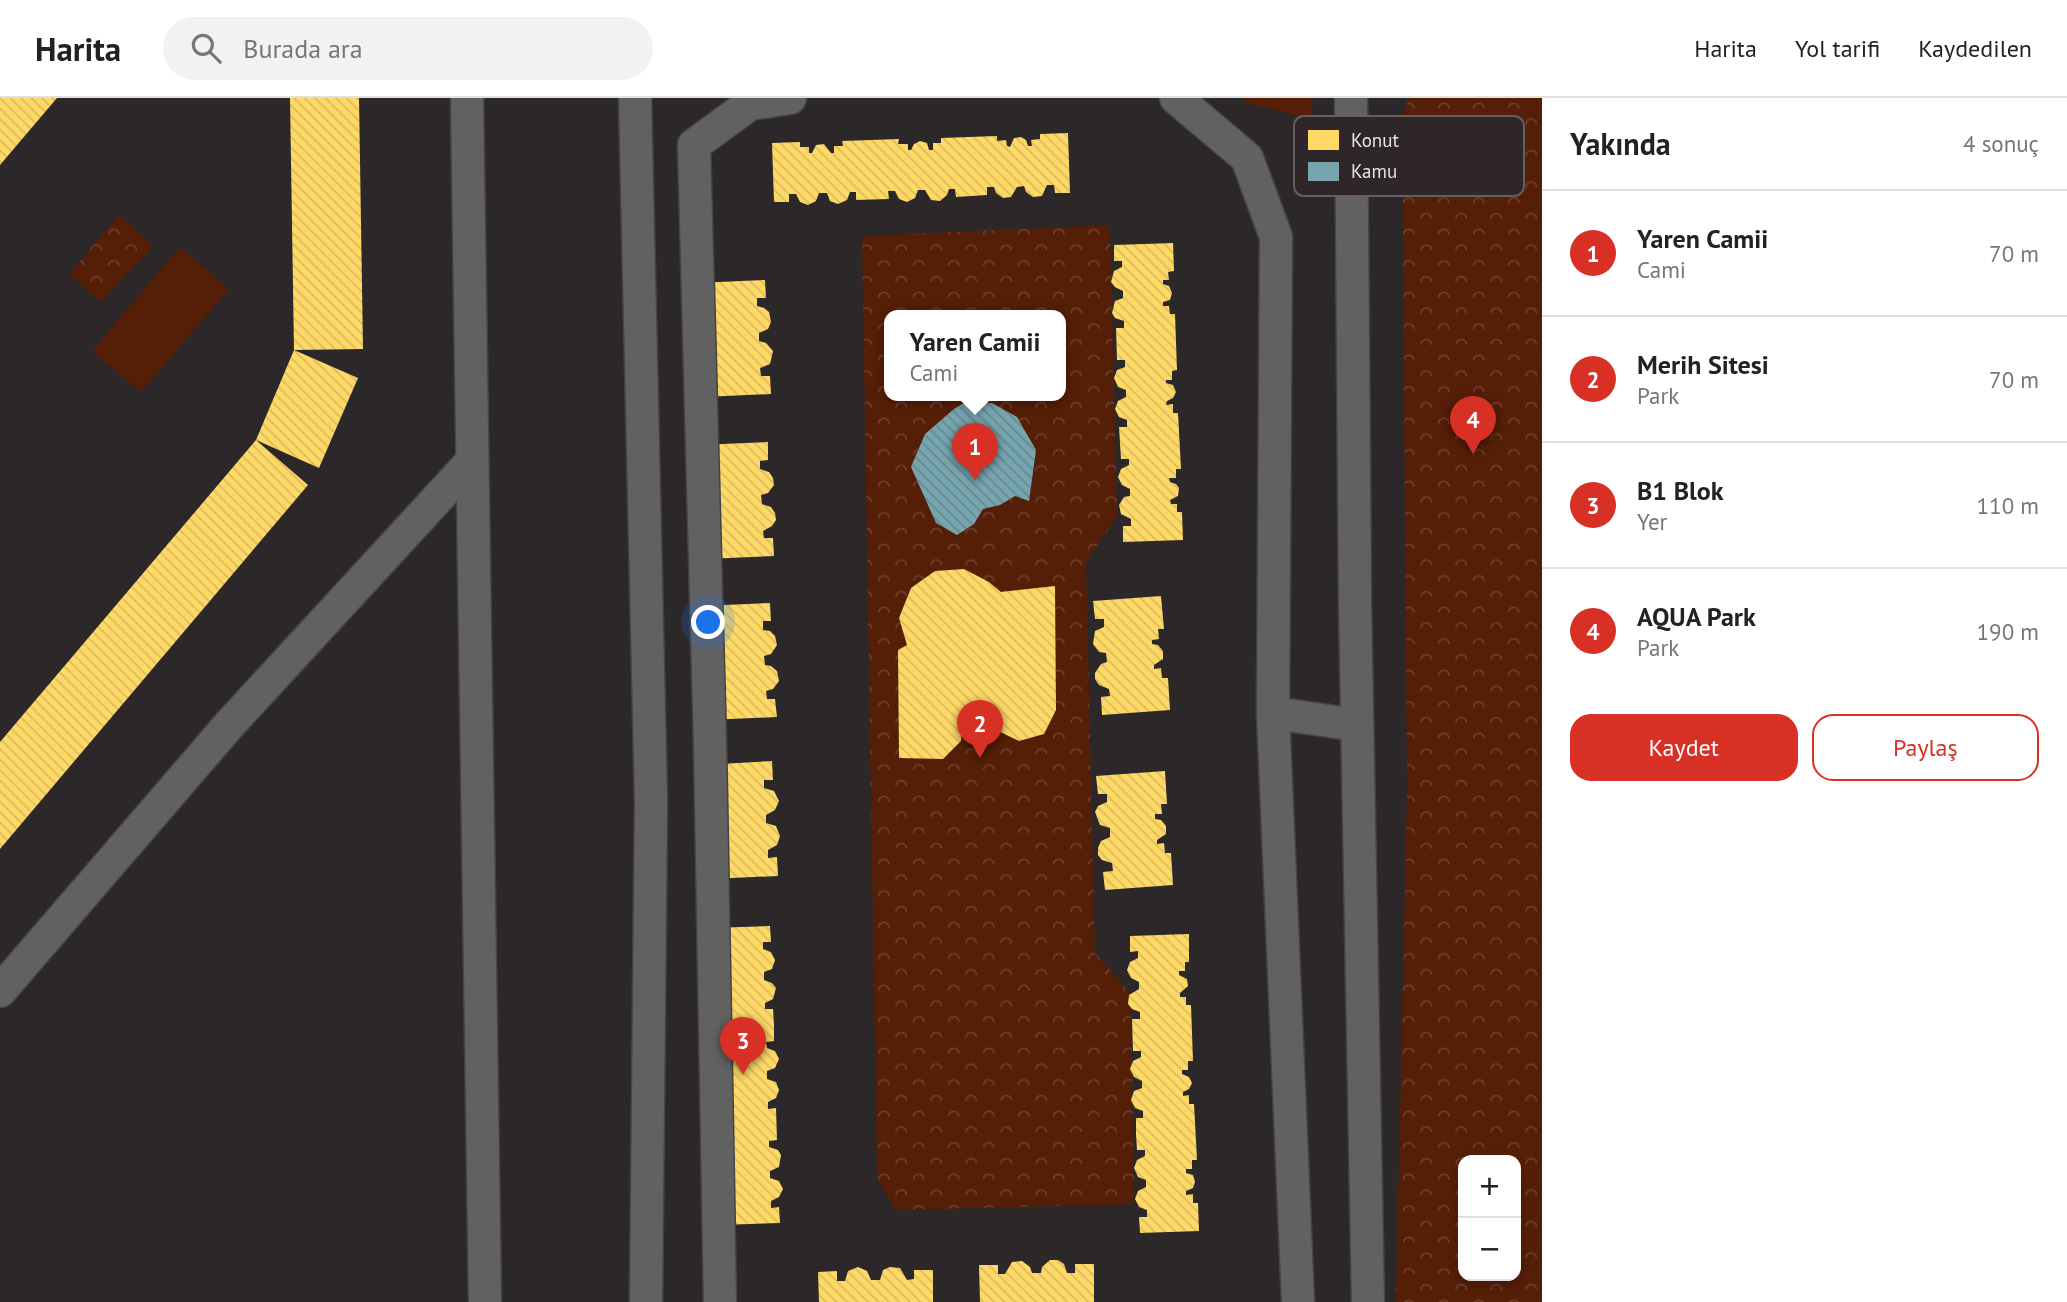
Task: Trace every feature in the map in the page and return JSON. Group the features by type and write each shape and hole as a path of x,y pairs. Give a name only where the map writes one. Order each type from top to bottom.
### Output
{"street":[{"path":"467,98 485,1302"},
{"path":"635,98 651,802 646,1302"},
{"path":"720,1302 710,744 694,145 750,104 789,98"},
{"path":"1177,98 1247,158 1276,237 1273,713 1298,1302"},
{"path":"1351,98 1351,116"},
{"path":"1352,196 1357,725 1368,1302"},
{"path":"0,991 229,725 472,461"},
{"path":"1273,713 1357,725"}],"green space":[{"path":"1243,98 1312,98 1312,116 1300,116 1246,103"},
{"path":"1409,98 1542,98 1542,1302 1396,1302 1407,790 1403,196 1524,196 1524,116 1403,116"},
{"path":"119,215 153,246 101,302 69,274"},
{"path":"1110,225 1117,516 1086,562 1095,953 1131,994 1134,1204 895,1210 877,1177 862,236"},
{"path":"180,247 229,289 141,392 92,351"}],"building: Konut":[{"path":"0,98 57,98 0,165"},
{"path":"290,98 359,98 363,349 294,350"},
{"path":"1068,133 1070,193 1055,193 1054,185 1047,185 1042,196 1033,197 1026,192 1024,186 1017,187 1011,197 1003,198 996,193 994,187 987,187 987,195 956,197 955,189 949,189 940,201 931,200 925,190 918,190 915,198 907,202 899,199 895,191 888,191 889,199 856,200 856,192 850,192 847,200 838,204 830,201 827,193 819,193 816,201 808,205 800,202 796,194 789,194 789,202 774,202 772,143 800,142 800,147 809,147 809,153 812,153 816,145 824,144 834,153 834,146 843,146 842,141 899,139 898,144 908,144 908,150 920,141 927,143 929,150 933,150 933,143 941,143 941,138 997,136 997,141 1006,140 1007,146 1010,147 1014,138 1021,137 1026,140 1028,146 1032,146 1031,140 1040,139 1040,134"},
{"path":"1173,243 1174,271 1168,272 1169,280 1163,280 1163,284 1169,286 1172,293 1170,300 1163,302 1163,306 1169,306 1170,314 1175,314 1177,370 1172,371 1172,380 1166,380 1166,383 1173,385 1176,392 1166,405 1173,404 1173,413 1178,413 1181,469 1176,469 1176,478 1169,478 1170,482 1179,488 1178,496 1170,500 1171,504 1177,504 1177,512 1182,512 1183,540 1123,542 1123,526 1131,526 1131,519 1121,514 1119,505 1124,497 1130,496 1130,489 1122,485 1118,477 1121,469 1129,465 1129,459 1121,459 1119,427 1127,427 1127,420 1119,417 1115,409 1118,401 1126,397 1126,390 1118,387 1114,378 1117,370 1125,367 1125,360 1117,360 1116,328 1124,328 1124,321 1115,318 1112,313 1115,301 1123,298 1123,291 1111,282 1114,271 1122,267 1122,261 1114,261 1114,245"},
{"path":"765,280 766,298 757,298 757,306 769,312 771,322 768,329 759,333 759,341 766,343 773,351 770,364 760,368 761,376 770,376 771,394 703,397 696,283"},
{"path":"294,350 358,378 319,468 256,440"},
{"path":"256,440 308,485 0,849 0,742"},
{"path":"768,442 768,460 760,461 760,469 769,472 774,485 768,493 761,495 762,504 771,507 775,513 776,520 772,526 763,531 764,538 773,538 774,556 705,559 699,445"},
{"path":"964,569 989,582 1001,592 1055,586 1056,710 1044,734 1019,741 998,731 983,718 962,719 961,741 943,759 899,758 898,650 907,645 899,618 911,588 935,571"},
{"path":"1161,596 1164,629 1158,629 1159,639 1152,640 1152,644 1158,645 1163,651 1163,659 1154,665 1154,669 1161,668 1162,678 1168,678 1170,710 1102,715 1101,697 1110,696 1109,689 1099,685 1095,673 1101,664 1107,662 1106,653 1099,652 1093,644 1095,631 1104,627 1104,619 1095,619 1093,601"},
{"path":"770,603 771,621 763,621 763,630 770,631 775,636 777,645 771,654 764,656 765,665 777,671 779,681 773,689 766,691 767,699 775,699 777,717 708,720 702,606"},
{"path":"772,761 773,780 764,780 764,788 774,791 779,801 775,810 766,815 766,823 776,826 780,836 777,845 768,850 768,858 777,857 778,876 710,879 704,765"},
{"path":"1165,771 1167,804 1161,804 1162,814 1155,814 1155,819 1161,820 1166,826 1166,834 1157,840 1157,844 1164,843 1165,853 1171,853 1173,885 1105,890 1103,872 1113,871 1112,863 1102,860 1098,855 1098,848 1101,841 1110,837 1110,828 1100,825 1095,812 1098,806 1107,802 1107,794 1098,794 1096,776"},
{"path":"770,926 771,942 763,942 763,949 771,952 775,960 772,969 764,972 764,980 776,988 773,999 765,1003 765,1009 773,1009 774,1025 774,1041 766,1042 767,1048 775,1051 779,1059 775,1068 767,1071 767,1079 776,1082 779,1090 776,1098 768,1102 768,1109 776,1108 777,1140 769,1141 769,1147 778,1150 781,1155 779,1167 770,1171 770,1178 779,1181 783,1189 779,1197 771,1201 771,1208 779,1207 780,1223 721,1225 711,928"},
{"path":"1189,934 1189,962 1185,962 1185,971 1179,971 1179,975 1187,979 1188,986 1180,993 1180,997 1186,997 1186,1005 1191,1005 1193,1061 1188,1061 1188,1070 1182,1070 1182,1074 1189,1077 1192,1083 1189,1089 1183,1092 1183,1096 1189,1095 1189,1104 1194,1104 1197,1160 1192,1160 1192,1169 1186,1169 1186,1173 1193,1175 1195,1182 1193,1188 1186,1191 1186,1195 1193,1194 1193,1203 1198,1203 1199,1231 1140,1233 1139,1217 1147,1217 1147,1210 1139,1207 1135,1199 1138,1191 1146,1187 1146,1180 1138,1177 1134,1168 1137,1160 1145,1156 1145,1150 1137,1150 1136,1134 1136,1118 1143,1118 1143,1111 1135,1108 1131,1100 1134,1091 1142,1088 1142,1081 1134,1077 1130,1069 1133,1061 1141,1057 1141,1051 1133,1051 1132,1019 1140,1019 1140,1012 1128,1004 1129,995 1139,989 1139,982 1131,978 1127,970 1130,962 1138,958 1138,951 1130,952 1130,936"},
{"path":"1050,1260 1058,1260 1064,1264 1067,1273 1075,1273 1075,1264 1094,1264 1094,1302 980,1302 979,1265 998,1265 998,1274 1005,1274 1012,1262 1022,1261 1030,1267 1032,1273 1041,1273 1042,1267"},
{"path":"858,1267 867,1271 871,1280 880,1280 883,1270 890,1267 900,1268 907,1280 914,1279 914,1270 933,1270 933,1302 819,1302 818,1272 837,1271 837,1281 845,1281 848,1271"}],"building: Kamu":[{"path":"992,403 1017,417 1036,450 1029,501 1015,496 1000,505 983,509 974,524 957,535 936,523 911,467 925,434 954,409 962,404"}],"place":[{"name":"AQUA Park","path":"1473,454"},
{"name":"Yaren Camii","path":"975,481"},
{"name":"Merih Sitesi","path":"980,758"},
{"name":"B1 Blok","path":"743,1075"}]}
